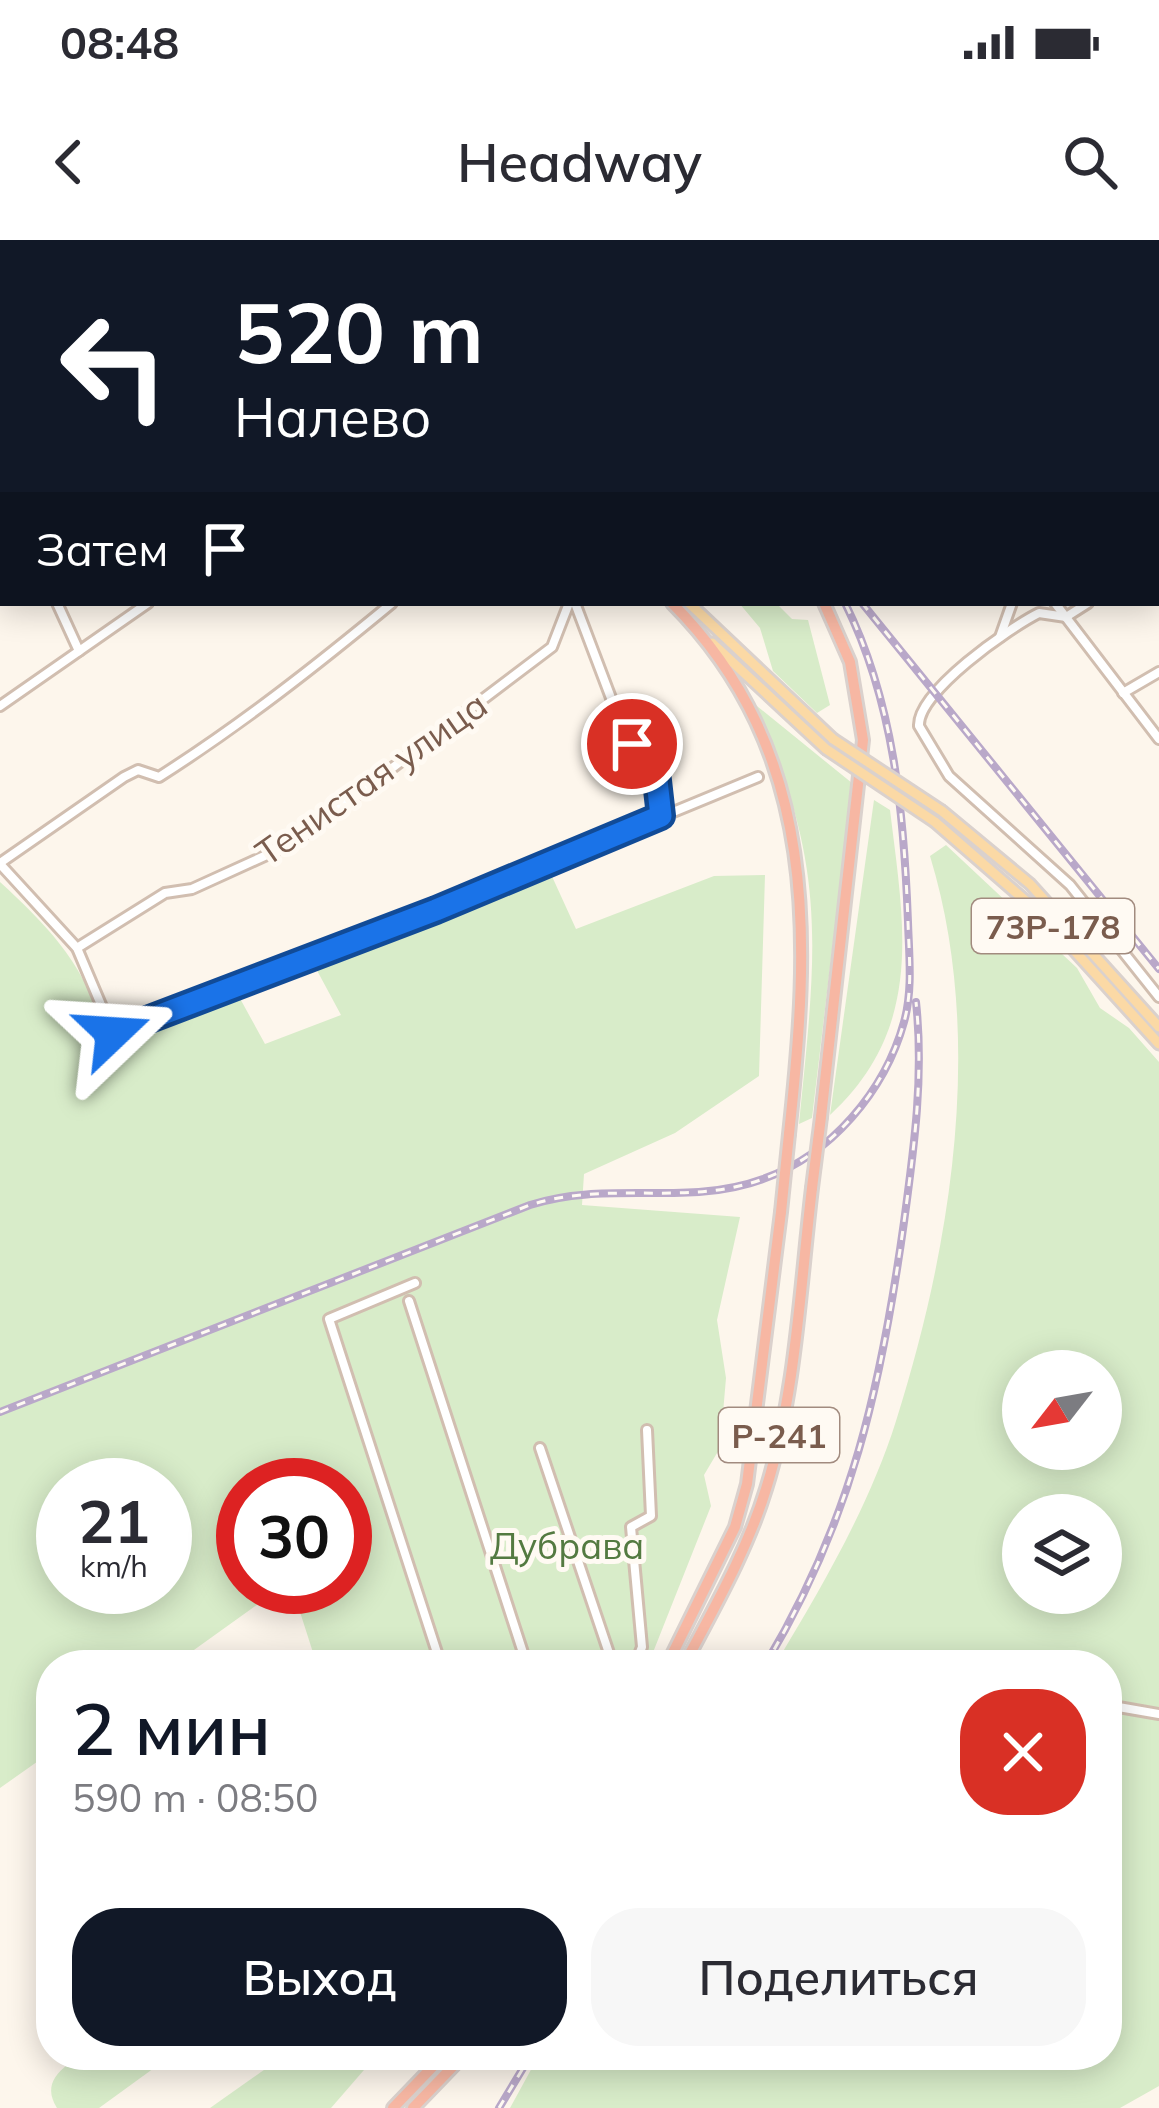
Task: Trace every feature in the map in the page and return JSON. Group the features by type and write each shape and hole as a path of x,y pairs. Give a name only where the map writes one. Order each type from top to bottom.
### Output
{"highway":[{"name":"Р-241","path":"675,606 695,627 754,724 780,782 797,846 804,942 782,1212 747,1484 735,1528 675,1650"},
{"name":"Р-241","path":"692,1650 736,1565 766,1490 785,1408 863,740 850,662 825,606"},
{"path":"393,2108 430,2070"},
{"path":"413,2108 450,2070"}],"main road":[{"name":"73Р-178","path":"692,606 829,744"},
{"name":"73Р-178","path":"695,627 829,744 1030,884 1159,1028"},
{"name":"73Р-178","path":"939,817 1043,916 1159,1044"}],"street":[{"path":"58,606 79,651"},
{"path":"0,706 144,606"},
{"path":"388,606 271,703 189,758 159,777 138,770 124,777 0,864 77,948 113,1033 465,898 758,777"},
{"name":"Тенистая улица","path":"77,948 165,893 208,883 293,843 552,647 571,606"},
{"path":"573,606 633,756 656,772 661,816"},
{"path":"999,638 1011,606"},
{"path":"1057,606 1159,739"},
{"path":"1083,606 1066,617 1039,613 999,638 925,700 918,719 925,741 962,790 1078,894 1159,997"},
{"path":"1123,693 1159,672"},
{"path":"415,1283 328,1319 436,1650"},
{"path":"409,1301 522,1650"},
{"path":"641,1650 631,1527 651,1516 647,1430"},
{"path":"540,1448 608,1650"},
{"path":"1122,1708 1159,1714"}],"green space":[{"path":"742,606 779,606 792,619 808,620 830,705 817,713 773,671 760,628"},
{"path":"752,702 852,783 812,1118 799,1124 812,957 806,862 795,812"},
{"path":"874,800 890,810 900,894 901,973 881,1047 830,1115"},
{"path":"946,845 1077,968 1100,1008 1129,1028 1159,1062 1159,2086 1120,2108 510,2108 531,2070 1122,2070 1122,1650 784,1650 872,1485 916,1353 946,1212 955,1140 956,995 947,925 930,856"},
{"name":"Дубрава","path":"550,872 576,929 714,876 765,875 759,1076 675,1133 584,1174 582,1205 740,1217 717,1320 726,1378 720,1448 704,1475 711,1506 654,1650 312,1650 301,1614 372,1614 372,1458 216,1458 216,1614 244,1614 194,1650 36,1650 36,1763 0,1788 0,882 66,952 90,993 104,1041 237,993 265,1044 341,1015 313,963"},
{"path":"151,2070 99,2108 57,2108 51,2091 60,2071"},
{"path":"264,2070 364,2070 331,2108 210,2108"}],"railway":[{"path":"0,1412 530,1205 588,1194 734,1187 788,1168 832,1137 884,1072 904,1022 909,985 903,840 893,759 875,679 846,606"},
{"path":"864,606 1159,969"},
{"path":"773,1650 841,1505 873,1396 895,1282 914,1139 919,1057 916,1002"},
{"path":"499,2108 522,2070"}],"route":[{"path":"113,1033 436,910 661,816 656,772 633,756 632,744"}]}
